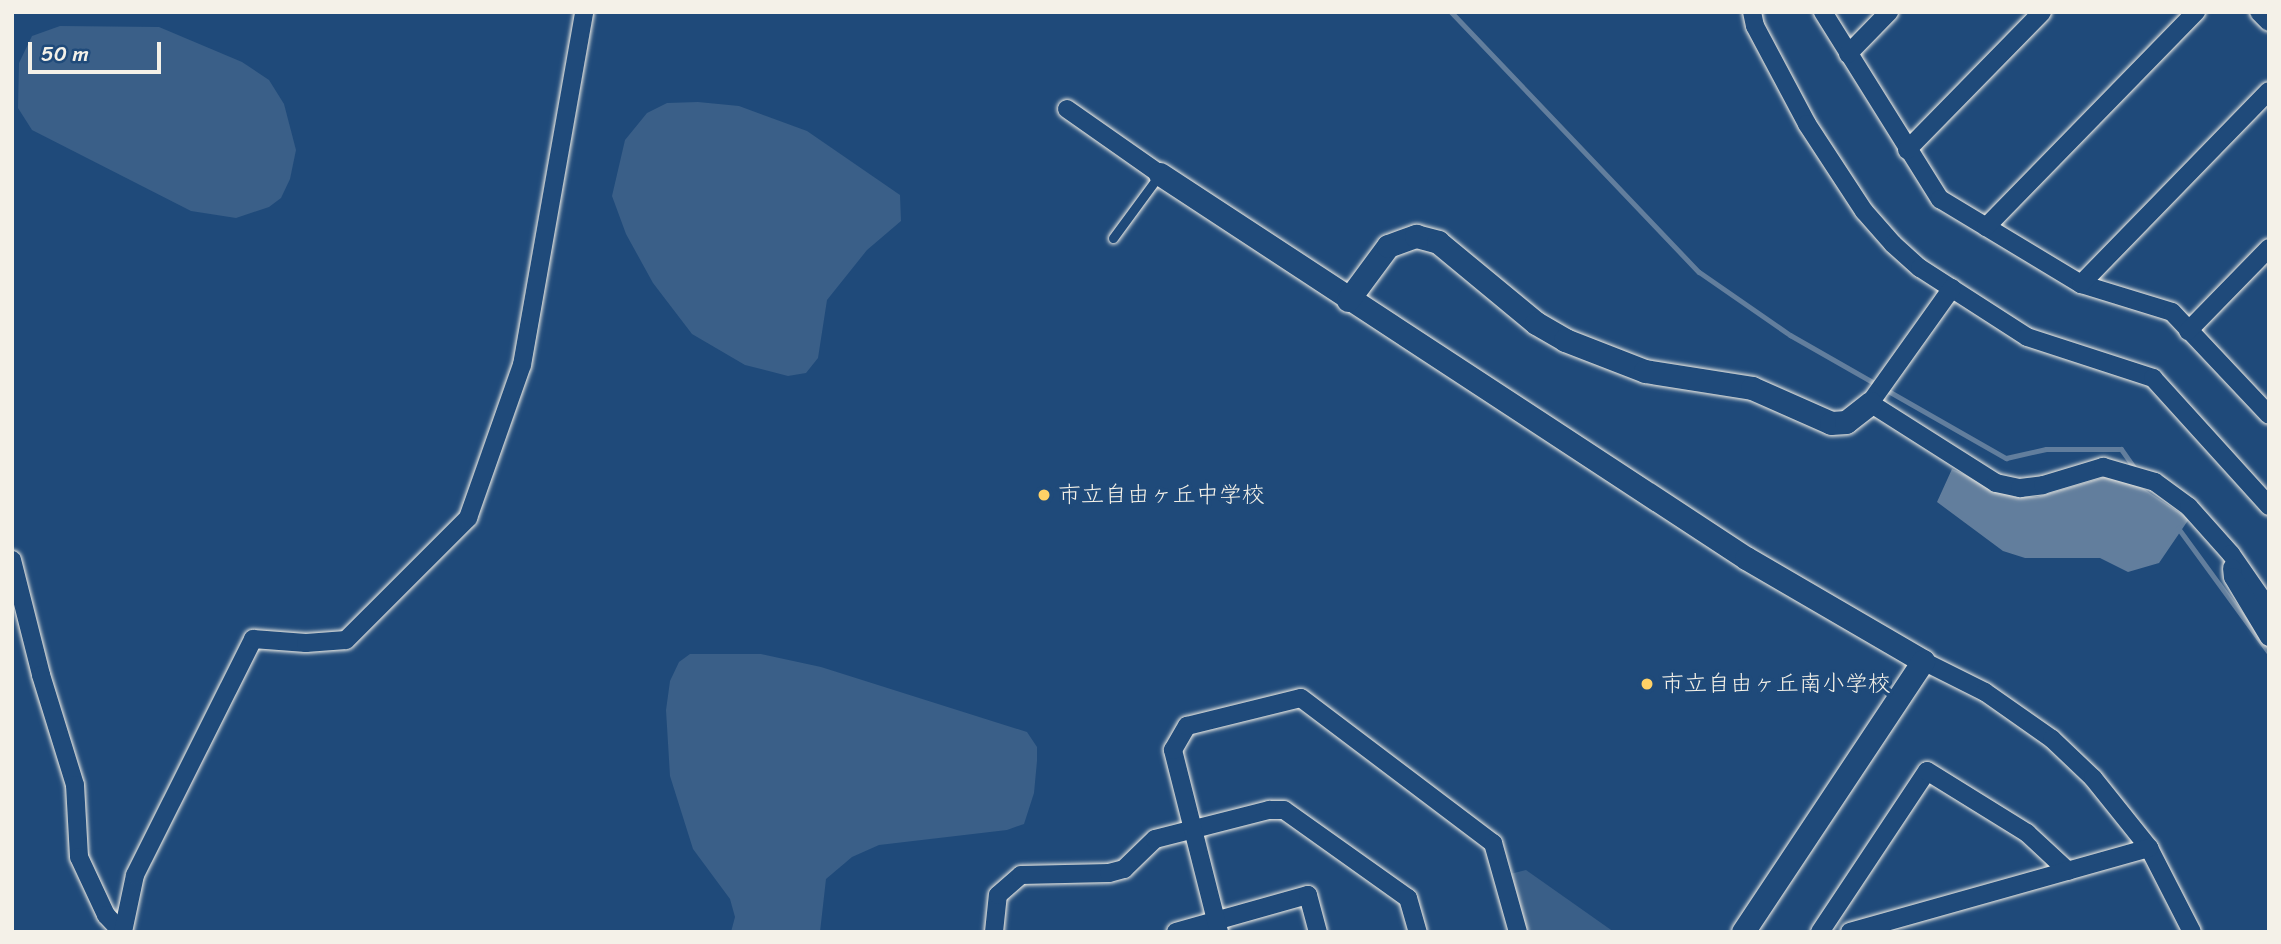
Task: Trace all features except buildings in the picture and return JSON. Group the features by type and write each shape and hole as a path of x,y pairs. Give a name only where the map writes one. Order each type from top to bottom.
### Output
{"street":[{"path":"122,932 135,874 253,639 306,643 346,640 468,517 522,365 584,12"},
{"path":"1752,12 1759,34 1807,124 1864,211 1893,244 1952,288 2027,337 2153,377 2269,506"},
{"path":"1823,12 1940,199 2081,284 2172,312 2267,410"},
{"path":"1848,54 1889,12"},
{"path":"1907,150 2042,12"},
{"path":"1986,227 2196,12"},
{"path":"2259,12 2269,22"},
{"path":"2081,284 2269,92"},
{"path":"1067,108 1348,300 1745,558 1923,661 1985,692 2052,739 2114,800 2149,848 2192,932"},
{"path":"1348,300 1388,246 1416,236 1437,242 1536,323 1565,340 1645,371 1752,388 1831,423 1846,422 1870,403 1952,288"},
{"path":"2188,331 2269,248"},
{"path":"1870,403 1996,483 2020,488 2043,485 2103,467 2155,482 2189,507 2231,554 2269,609"},
{"path":"2231,554 2233,578 2269,636"},
{"path":"12,560 75,785 79,857 106,915 122,932"},
{"path":"1743,932 1923,661"},
{"path":"1218,926 1190,830 1173,750 1187,726 1301,698 1493,843 1518,932"},
{"path":"1820,932 1927,771 2027,833 2068,871"},
{"path":"994,932 998,895 1021,875 1109,873 1124,869 1155,839 1284,810 1408,898 1418,932"},
{"path":"1850,932 2149,848"},
{"path":"1176,932 1218,926 1308,895 1318,932"}],"lane":[{"path":"1113,238 1160,174"}],"shaded area":[{"path":"60,26 159,27 242,62 269,80 284,104 296,150 290,179 281,198 269,207 236,218 191,211 32,130 18,108 19,63 32,36"},
{"path":"698,102 739,106 807,131 900,195 901,221 867,250 827,300 818,358 806,373 788,376 745,365 692,334 653,283 626,234 612,196 625,140 647,113 667,103"},
{"path":"1952,469 2015,497 2037,497 2105,477 2129,479 2189,519 2159,563 2128,572 2100,558 2025,558 2003,551 1937,502"},
{"path":"690,654 761,654 821,667 1027,732 1037,747 1037,761 1034,793 1024,824 1007,830 879,845 852,857 826,879 820,932 731,932 735,917 730,899 693,849 670,776 666,710 670,681 679,662"},
{"path":"1526,870 1614,932 1526,932 1510,874"}],"waterway":[{"path":"1451,12 1699,272 1790,335 2006,458 2046,449 2121,449 2137,472"},
{"path":"2178,528 2269,653"}],"place":[{"name":"市立自由ヶ丘中学校","path":"1044,495"},
{"name":"市立自由ヶ丘南小学校","path":"1647,684"}]}
